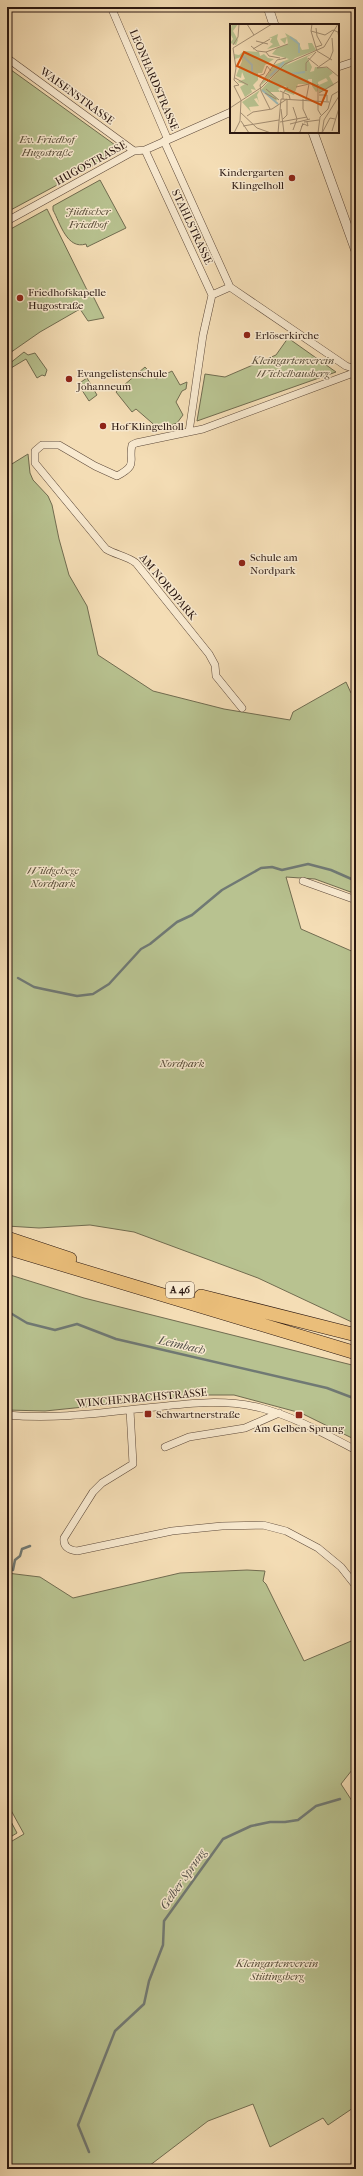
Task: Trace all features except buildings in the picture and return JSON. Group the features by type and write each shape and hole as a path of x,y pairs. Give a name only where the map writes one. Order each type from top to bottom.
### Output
{"highway":[{"name":"A 46","path":"7,1238 118,1274 356,1335"},
{"name":"A 46","path":"7,1248 356,1353"}],"street":[{"name":"LEONHARDSTRASSE","path":"111,7 166,141"},
{"path":"268,7 274,24"},
{"name":"WAISENSTRASSE","path":"7,58 134,151"},
{"path":"339,67 356,61"},
{"name":"HUGOSTRASSE","path":"7,221 134,151 145,150 230,112"},
{"path":"313,133 356,251"},
{"name":"STAHLSTRASSE","path":"166,141 230,287"},
{"name":"STAHLSTRASSE","path":"145,150 212,295"},
{"path":"356,368 346,366 230,287 212,295 205,326 189,432 203,429 356,372"},
{"name":"AM NORDPARK","path":"189,432 132,445 133,460 127,469 117,476 95,466 59,445 42,445 36,449 34,457 35,463 106,549 112,553 129,558 136,563 209,654 215,665 216,676 242,708"},
{"path":"303,881 356,900"},
{"name":"WINCHENBACHSTRASSE","path":"7,1415 34,1418 217,1402 261,1408 279,1413 308,1425 356,1450"},
{"path":"130,1410 133,1464 102,1483 93,1492 64,1538 68,1548 77,1551 194,1528 249,1524 262,1525 286,1531 318,1548 341,1567 356,1586"},
{"path":"165,1447 189,1437 245,1428 279,1413"}],"green space":[{"name":"Ev. Friedhof Hugostraße","path":"7,67 122,150 7,212"},
{"name":"Jüdischer Friedhof","path":"100,180 126,228 87,247 86,244 79,245 74,243 65,234 53,210 53,206"},
{"path":"47,209 87,290 91,292 104,318 88,321 80,309 40,332 7,355 7,231"},
{"name":"Kleingartenverein Wichelhausberg","path":"288,338 336,372 197,421 205,374 225,377 276,355"},
{"path":"24,352 28,355 35,353 47,370 45,376 42,375 37,378 26,359 11,368 9,364"},
{"path":"145,367 156,379 172,371 180,385 187,382 186,389 182,391 176,402 183,415 177,423 159,429 136,409 132,412 116,392"},
{"path":"87,378 97,395 89,401 78,384"},
{"name":"Nordpark","path":"28,454 30,473 33,480 48,496 52,505 59,539 69,575 87,606 98,655 153,691 224,709 290,720 293,712 346,682 351,693 356,690 356,894 315,879 286,877 301,929 356,953 356,1324 258,1278 134,1232 90,1225 39,1228 7,1226 7,467"},
{"path":"7,1274 84,1298 356,1366 356,1440 301,1413 234,1395 201,1395 45,1411 7,1410"},
{"name":"Kleingartenverein Stütingsberg","path":"247,1570 265,1571 263,1581 266,1584 304,1661 356,1639 356,1765 341,1784 356,1807 356,2106 328,2125 323,2118 270,2147 253,2104 208,2121 145,2169 7,2169 7,1844 24,1834 7,1803 7,1573 40,1577 73,1598 180,1573"},
{"path":"7,1814 17,1833 7,1839"}],"waterway":[{"path":"18,978 34,987 43,989 77,996 93,994 109,984 141,949 150,944 177,922 192,915 222,890 261,868 272,867 282,870 308,864 331,870 356,881"},
{"name":"Leimbach","path":"7,1311 27,1323 55,1330 77,1324 116,1339 327,1388 356,1399"},
{"path":"13,1570 15,1560 20,1556 22,1549 30,1546"},
{"name":"Gelber Sprung","path":"353,1788 356,1781"},
{"name":"Gelber Sprung","path":"89,2152 78,2125 115,2031 144,2004 149,1981 163,1945 164,1921 223,1839 251,1826 270,1822 298,1820 316,1806 340,1799"}],"place":[{"name":"Kindergarten Klingelholl","path":"292,178"},
{"name":"Friedhofskapelle Hugostraße","path":"20,298"},
{"name":"Erlöserkirche","path":"247,335"},
{"name":"Evangelistenschule Johanneum","path":"69,379"},
{"name":"Hof Klingelholl","path":"103,426"},
{"name":"Schule am Nordpark","path":"242,563"},
{"name":"Schwartnerstraße","path":"148,1414"},
{"name":"Am Gelben Sprung","path":"299,1415"}],"park label":[{"name":"Wildgehege Nordpark","path":"53,876"}]}
